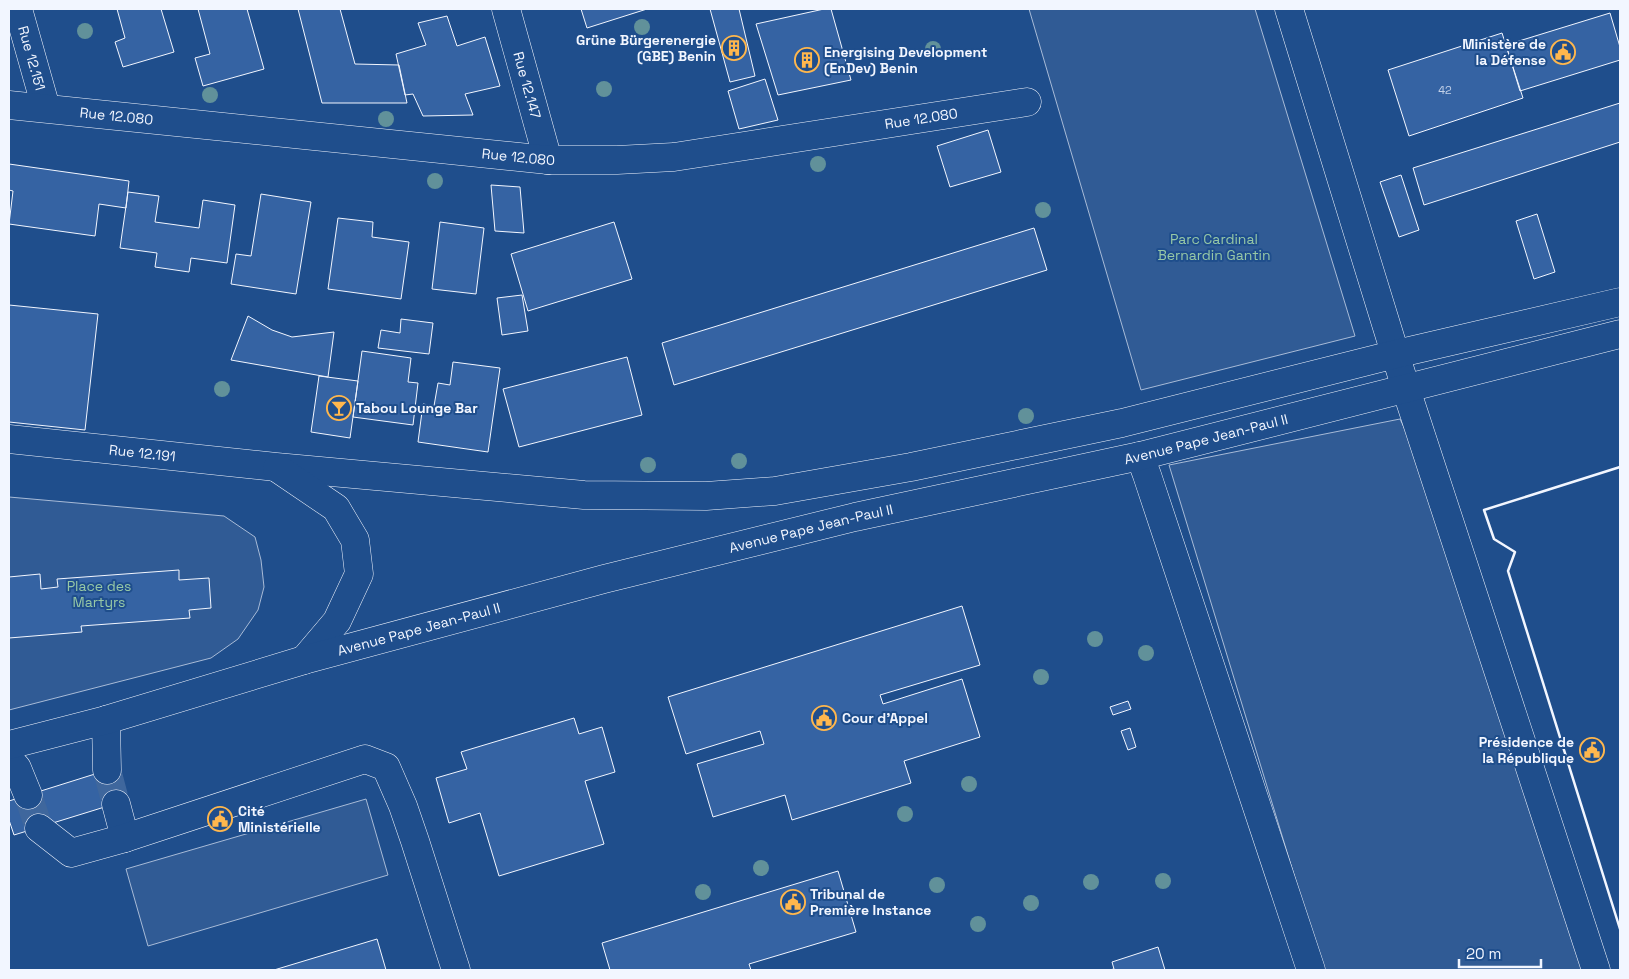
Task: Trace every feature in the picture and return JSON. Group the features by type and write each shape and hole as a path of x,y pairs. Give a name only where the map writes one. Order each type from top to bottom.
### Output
{"main road":[{"name":"Rue 12.151","path":"18,9 46,108"},
{"name":"Rue 12.147","path":"506,9 548,160"},
{"path":"1289,9 1406,389 1596,970"},
{"name":"Rue 12.080","path":"9,105 548,160 617,160 674,157 1027,102"},
{"path":"276,467 609,497 706,496 775,491 902,468 1122,423 1396,354 1620,302"},
{"name":"Avenue Pape Jean-Paul II","path":"9,745 106,720 304,660 604,579 855,517 1140,456 1620,334"},
{"name":"Rue 12.191","path":"9,439 276,467"},
{"path":"1140,456 1311,970"},
{"path":"276,467 336,508 355,540 359,574 336,621 304,660"},
{"path":"106,720 107,770"},
{"path":"9,759 17,768 28,795"},
{"path":"38,828 71,853 125,838 365,759 386,768 403,806 456,970"},
{"path":"116,804 125,838"}],"shaded area":[{"name":"Parc Cardinal Bernardin Gantin","path":"1029,9 1255,9 1355,336 1141,390"},
{"path":"1400,419 1412,444 1582,970 1323,970 1169,465"},
{"name":"Place des Martyrs","path":"9,497 224,516 255,537 261,560 264,587 258,610 238,639 211,658 9,710"},
{"path":"366,799 388,875 148,946 126,869"}],"building":[{"path":"117,9 161,9 174,52 123,67 115,42 125,38"},
{"path":"198,9 247,9 264,69 203,86 195,58 210,54"},
{"path":"298,9 340,9 355,64 399,65 407,103 322,103"},
{"path":"581,9 647,9 587,28"},
{"name":"Grüne Bürgerenergie (GBE) Benin","path":"710,9 739,9 755,76 730,82"},
{"name":"Energising Development (EnDev) Benin","path":"831,9 851,80 778,95 756,24"},
{"path":"1610,13 1620,47 1620,60 1520,91 1506,45"},
{"path":"447,16 457,46 485,37 500,86 465,94 473,115 423,116 413,94 405,95 396,54 426,45 418,23"},
{"path":"1502,33 1523,98 1409,136 1388,70"},
{"path":"765,79 778,120 739,129 728,91"},
{"path":"1620,103 1620,142 1424,205 1413,168"},
{"path":"988,130 1001,172 950,187 937,146"},
{"path":"9,164 129,181 126,208 99,204 95,236 9,224 13,191 9,190"},
{"path":"1401,175 1419,230 1399,237 1380,182"},
{"path":"491,185 520,187 524,233 495,231"},
{"path":"128,192 159,196 155,222 199,228 203,200 235,205 227,263 191,258 189,272 155,267 157,253 120,248"},
{"path":"261,194 311,202 296,294 231,284 236,254 251,256"},
{"path":"1537,214 1555,272 1534,279 1516,221"},
{"path":"338,218 373,222 372,237 409,242 401,299 328,289"},
{"path":"440,222 484,228 476,294 432,289"},
{"path":"614,222 632,279 528,311 511,254"},
{"path":"1034,228 1047,270 674,385 662,343"},
{"path":"522,295 528,331 502,335 497,298"},
{"path":"9,305 98,314 85,430 9,422"},
{"path":"248,316 272,330 292,337 334,332 328,377 231,360"},
{"path":"401,319 433,323 429,354 378,348 381,330 400,333"},
{"path":"362,351 411,358 408,382 418,383 413,425 353,417"},
{"path":"627,357 642,415 519,447 503,389"},
{"path":"453,362 500,368 488,452 418,442 423,404 434,406 438,383 450,385"},
{"path":"319,376 358,381 350,438 311,432"},
{"path":"179,570 179,580 209,578 211,608 189,610 190,618 81,626 82,632 9,638 9,577 40,574 41,589 58,587 57,579"},
{"name":"Cour d'Appel","path":"962,606 980,665 880,695 883,704 962,679 980,737 904,761 911,783 792,820 785,795 713,817 697,764 764,744 760,731 686,754 668,697"},
{"path":"1128,701 1131,709 1113,715 1110,707"},
{"path":"574,718 579,734 602,727 615,772 585,781 604,844 499,876 480,813 449,823 436,778 467,769 461,752"},
{"path":"1130,728 1136,747 1128,750 1121,731"},
{"path":"114,768 124,801 14,835 9,820 9,801"},
{"name":"Tribunal de Première Instance","path":"838,871 856,932 749,964 751,970 610,970 602,943"},
{"path":"377,939 386,970 274,970"},
{"path":"1158,947 1165,970 1109,970 1114,969 1112,962"}],"tunnel":[{"path":"107,770 116,804"},
{"path":"28,795 39,828"}],"wall":[{"path":"1620,467 1484,510 1494,539 1515,552 1508,571 1620,929"}],"place":[{"name":"Grüne Bürgerenergie (GBE) Benin","path":"734,48"},
{"name":"Ministère de la Défense","path":"1563,52"},
{"name":"Energising Development (EnDev) Benin","path":"807,60"},
{"name":"Tabou Lounge Bar","path":"339,408"},
{"name":"Cour d'Appel","path":"824,718"},
{"name":"Présidence de la République","path":"1592,750"},
{"name":"Cité Ministérielle","path":"220,819"},
{"name":"Tribunal de Première Instance","path":"793,902"}]}
